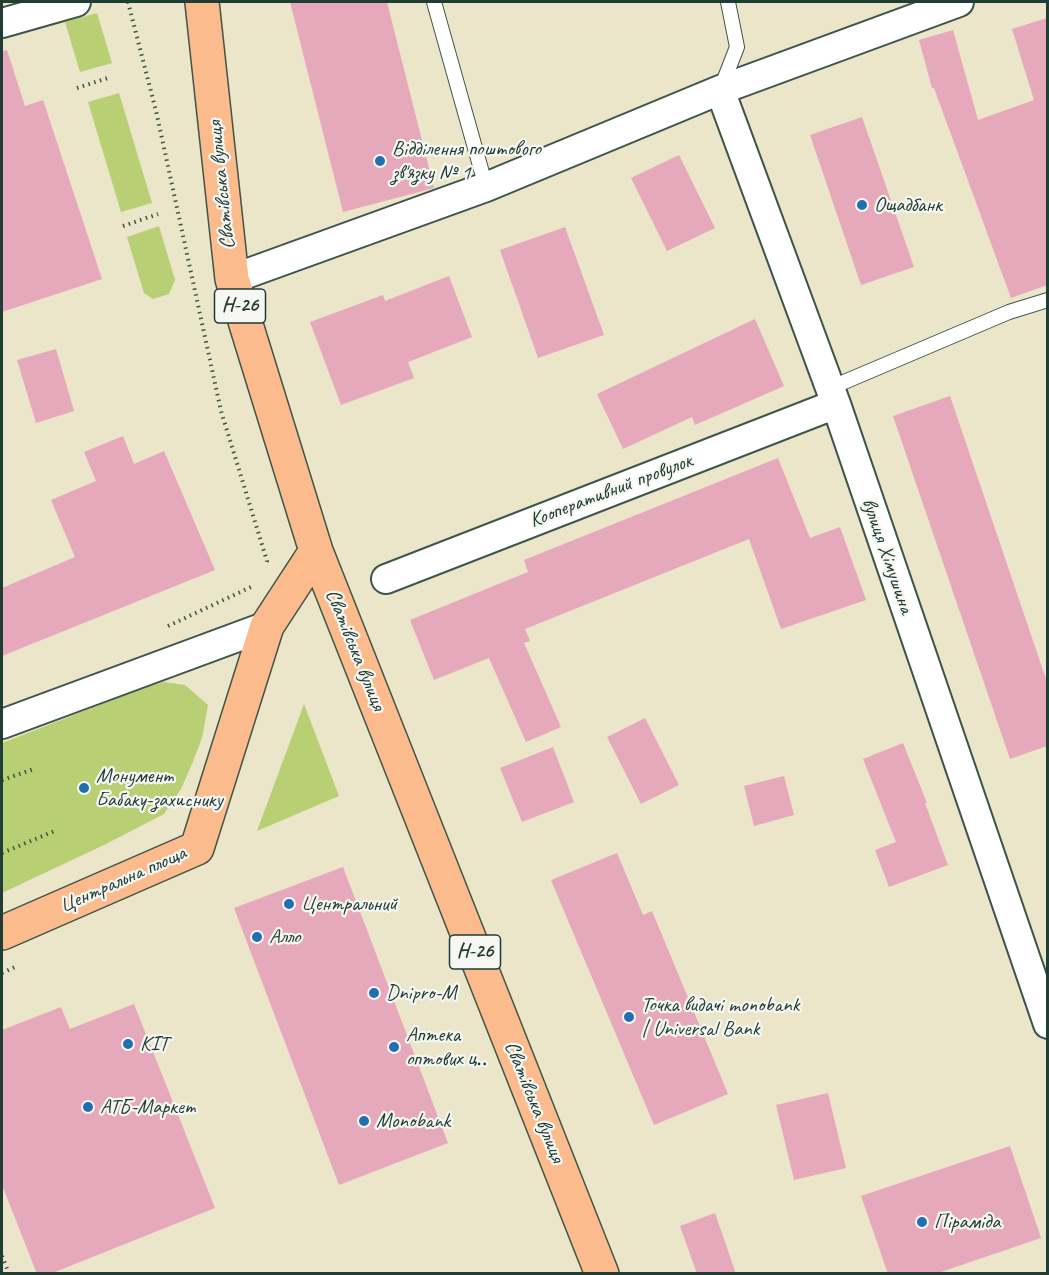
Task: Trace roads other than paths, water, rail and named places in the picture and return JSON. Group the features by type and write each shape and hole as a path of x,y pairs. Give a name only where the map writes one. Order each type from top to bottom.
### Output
{"main road":[{"name":"Сватівська вулиця","path":"202,2 232,279 316,551 602,1274"},
{"name":"Центральна площа","path":"2,933 197,848 267,626 316,551"}],"street":[{"path":"2,23 76,2"},
{"path":"232,279 486,187 720,90 956,2"},
{"name":"вулиця Хімушина","path":"720,90 833,396 1047,1024"},
{"name":"Кооперативний провулок","path":"386,579 833,396"},
{"path":"2,724 267,626"}],"lane":[{"path":"434,2 486,187"},
{"path":"720,90 737,47 728,2"},
{"path":"833,396 1009,312 1047,300"}],"place":[{"name":"Відділення поштового зв'язку № 1","path":"380,161"},
{"name":"Ощадбанк","path":"862,205"},
{"name":"Монумент Бабаку-захиснику","path":"84,788"},
{"name":"Центральний","path":"289,904"},
{"name":"Алло","path":"257,937"},
{"name":"Dnipro-M","path":"374,993"},
{"name":"Точка видачі monobank | Universal Bank","path":"629,1017"},
{"name":"КІТ","path":"128,1044"},
{"name":"Аптека оптових ц‥","path":"394,1047"},
{"name":"АТБ-Маркет","path":"88,1107"},
{"name":"Monobank","path":"364,1121"},
{"name":"Піраміда","path":"922,1222"}]}
